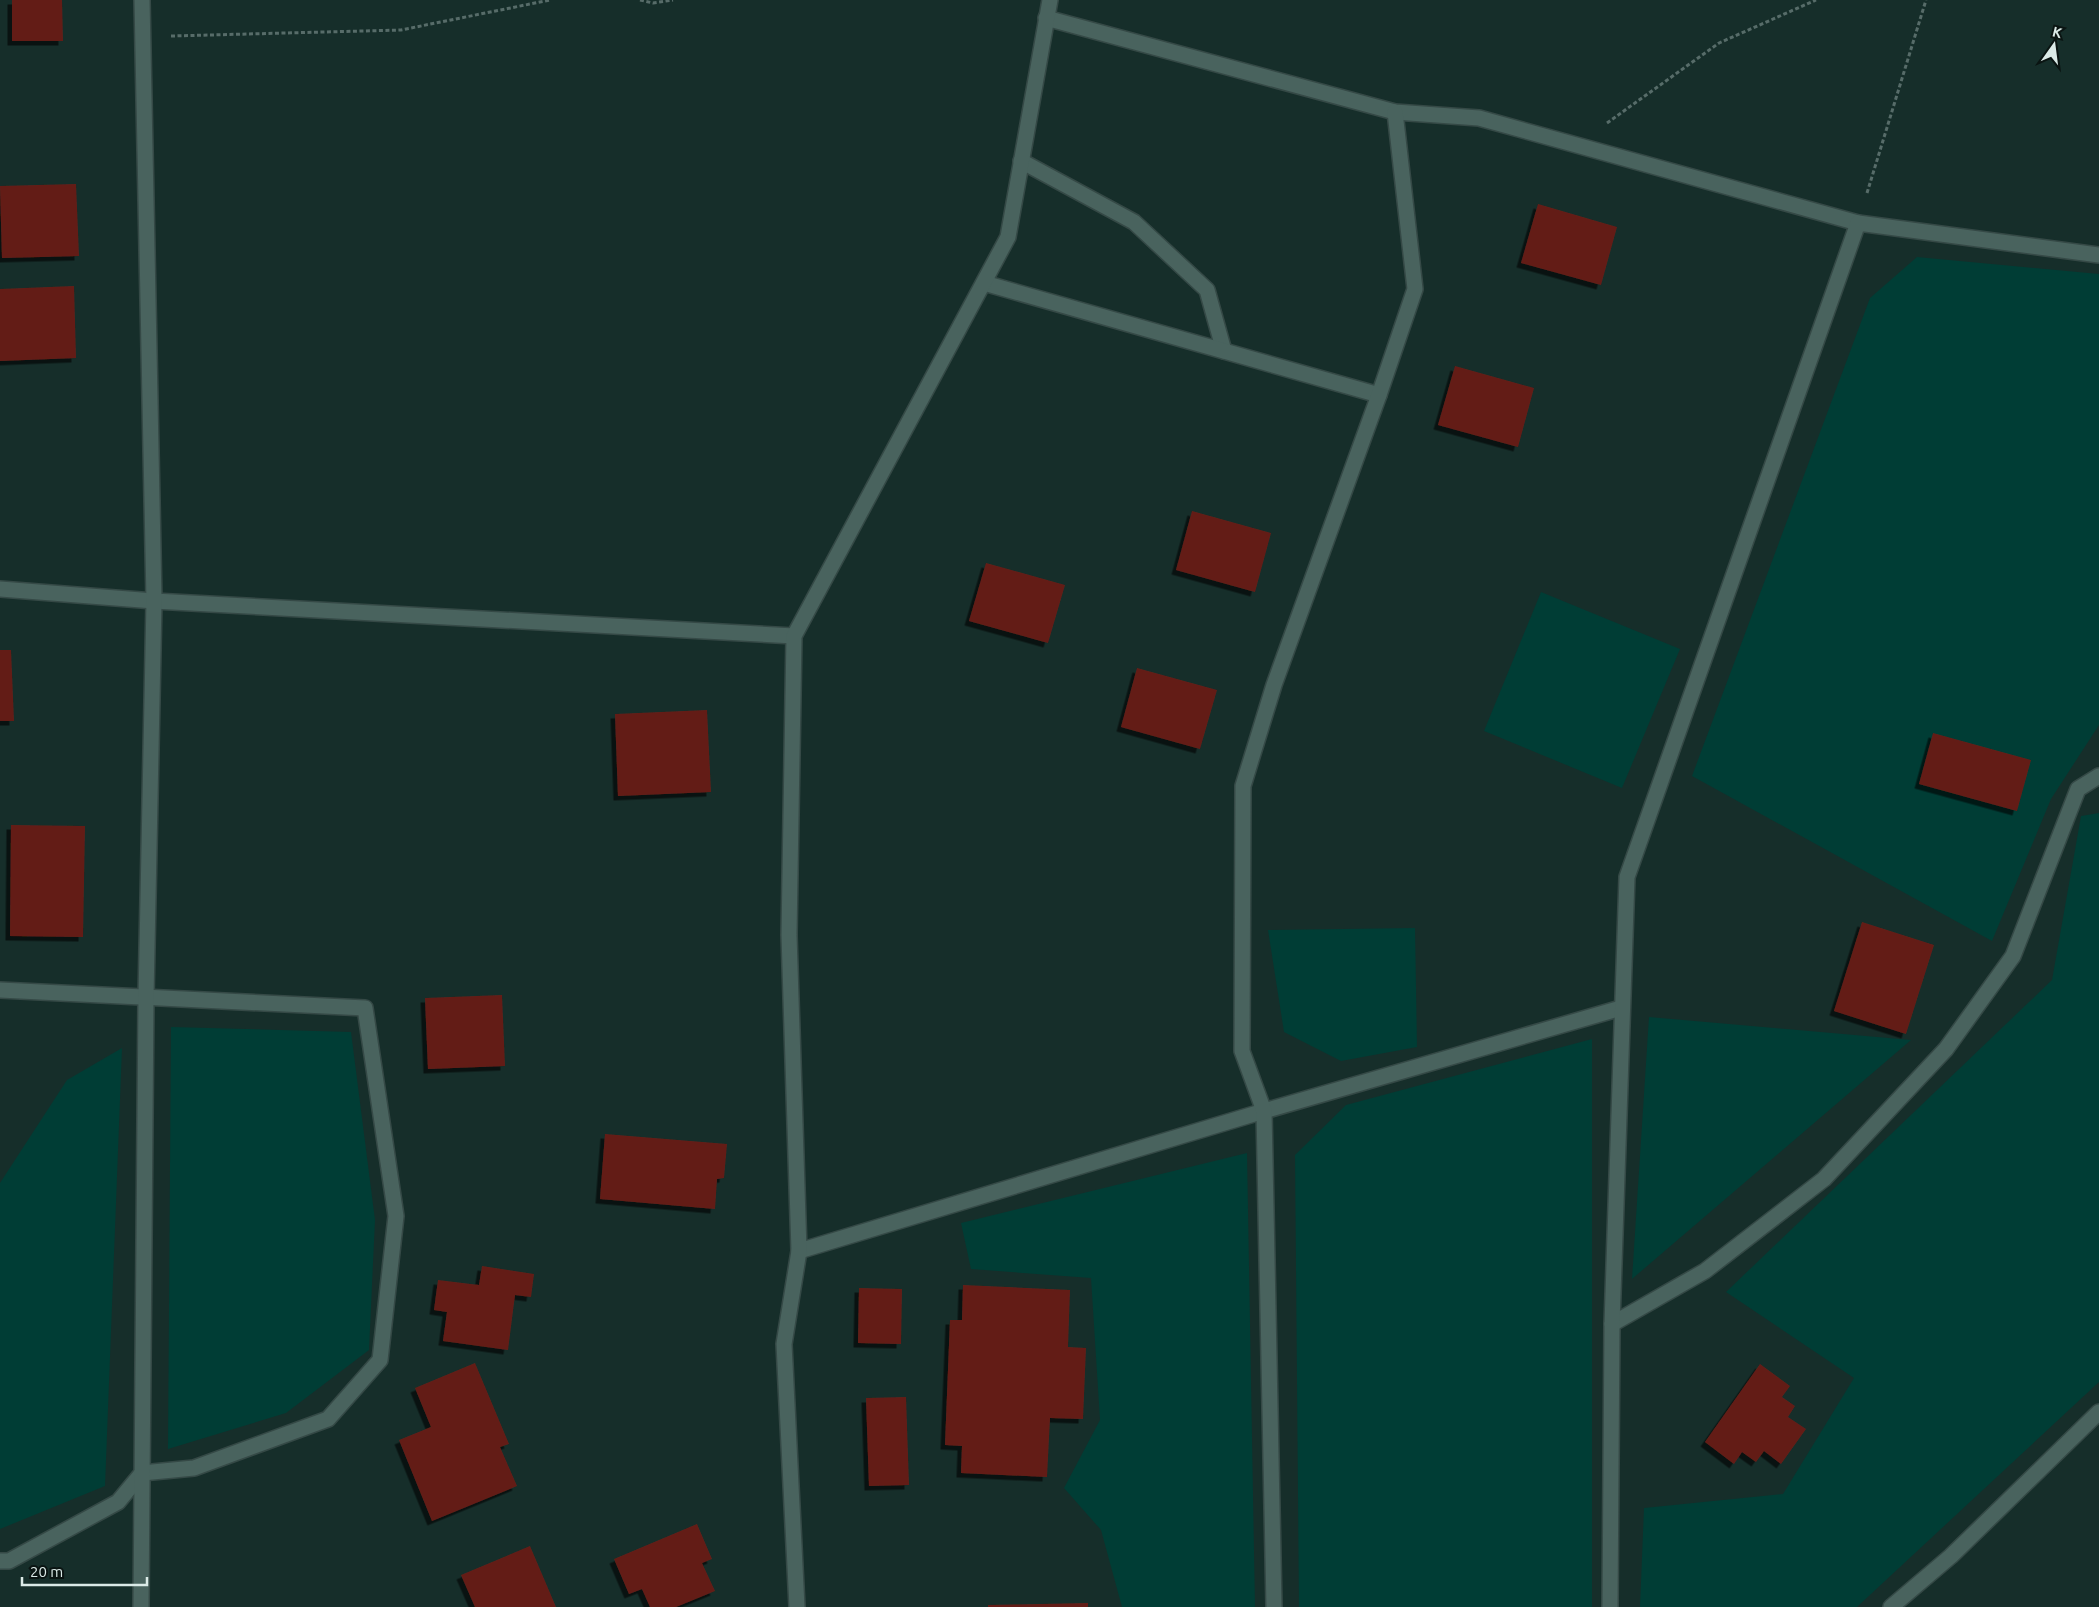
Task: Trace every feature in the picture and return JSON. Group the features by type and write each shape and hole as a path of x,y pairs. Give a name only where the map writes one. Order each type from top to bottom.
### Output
{"street":[{"path":"141,1607 146,997 154,601 142,0"},
{"path":"797,1607 784,1344 799,1250 789,935 794,636 1008,237 1050,0"},
{"path":"1046,18 1395,112 1479,118 1858,223 2099,254"},
{"path":"1274,1607 1264,1112 1242,1051 1243,786 1274,685 1415,289 1395,112"},
{"path":"1021,162 1134,222 1207,290 1224,351"},
{"path":"1610,1607 1612,1324 1621,1008 1627,877 1858,223"},
{"path":"984,282 1379,394"},
{"path":"0,588 154,601 794,636"},
{"path":"1612,1324 1705,1271 1824,1179 1946,1050 2013,956 2078,789 2099,776"},
{"path":"0,990 365,1008 396,1216 380,1360 328,1419 194,1468 142,1473 118,1502 9,1561 0,1561"},
{"path":"799,1250 1621,1008"},
{"path":"1891,1607 1951,1556 2099,1412"}],"path":[{"path":"143,36 401,30 550,0"},
{"path":"640,0 653,3 673,0"},
{"path":"1576,145 1719,43 1816,0"},
{"path":"1858,223 1926,0"}],"green space":[{"path":"1917,257 2099,274 2099,725 2051,799 1992,941 1692,776 1870,298"},
{"path":"1541,592 1680,649 1622,788 1484,731"},
{"path":"2099,813 2099,1382 1857,1607 1640,1607 1644,1508 1783,1494 1854,1378 1726,1292 2052,980 2081,816"},
{"path":"1415,928 1417,1047 1341,1061 1284,1032 1268,930"},
{"path":"1649,1017 1911,1040 1632,1279"},
{"path":"171,1027 351,1032 375,1220 369,1350 286,1413 168,1449"},
{"path":"1592,1039 1592,1607 1299,1607 1295,1155 1346,1105"},
{"path":"122,1048 105,1486 0,1529 0,1183 67,1080"},
{"path":"1247,1153 1255,1607 1122,1607 1101,1530 1064,1488 1100,1420 1091,1278 971,1269 961,1223"}],"building":[{"path":"12,0 62,0 63,41 12,41"},
{"path":"76,184 79,256 2,258 0,186"},
{"path":"1538,204 1617,227 1601,285 1521,263"},
{"path":"74,286 76,358 0,361 0,289"},
{"path":"1455,366 1534,388 1518,447 1438,425"},
{"path":"1192,511 1271,533 1255,592 1176,570"},
{"path":"986,563 1065,585 1048,643 969,621"},
{"path":"0,650 11,650 14,721 0,721"},
{"path":"1137,668 1217,690 1200,749 1121,727"},
{"path":"707,710 711,792 618,796 615,714"},
{"path":"1933,733 2031,760 2017,811 1919,784"},
{"path":"11,825 85,826 83,937 10,936"},
{"path":"1862,922 1934,945 1906,1034 1834,1011"},
{"path":"502,995 505,1066 428,1069 425,998"},
{"path":"605,1134 727,1144 724,1178 717,1179 715,1209 600,1199"},
{"path":"482,1266 534,1274 531,1297 515,1295 508,1350 443,1341 447,1312 434,1310 438,1280 479,1285"},
{"path":"963,1285 1070,1290 1068,1347 1086,1348 1083,1419 1050,1418 1047,1477 961,1473 962,1446 945,1445 950,1320 962,1320"},
{"path":"859,1288 902,1289 901,1344 858,1343"},
{"path":"475,1363 509,1444 500,1447 517,1486 432,1521 399,1440 431,1427 415,1388"},
{"path":"1760,1364 1790,1386 1782,1397 1795,1406 1788,1417 1806,1429 1781,1464 1764,1451 1756,1462 1742,1452 1734,1464 1705,1442"},
{"path":"906,1397 909,1485 869,1486 866,1398"},
{"path":"697,1524 712,1559 702,1563 715,1591 676,1607 650,1607 642,1589 629,1594 614,1559"},
{"path":"530,1546 556,1607 475,1607 461,1575"},
{"path":"1088,1603 1088,1607 988,1607 988,1605"}]}
